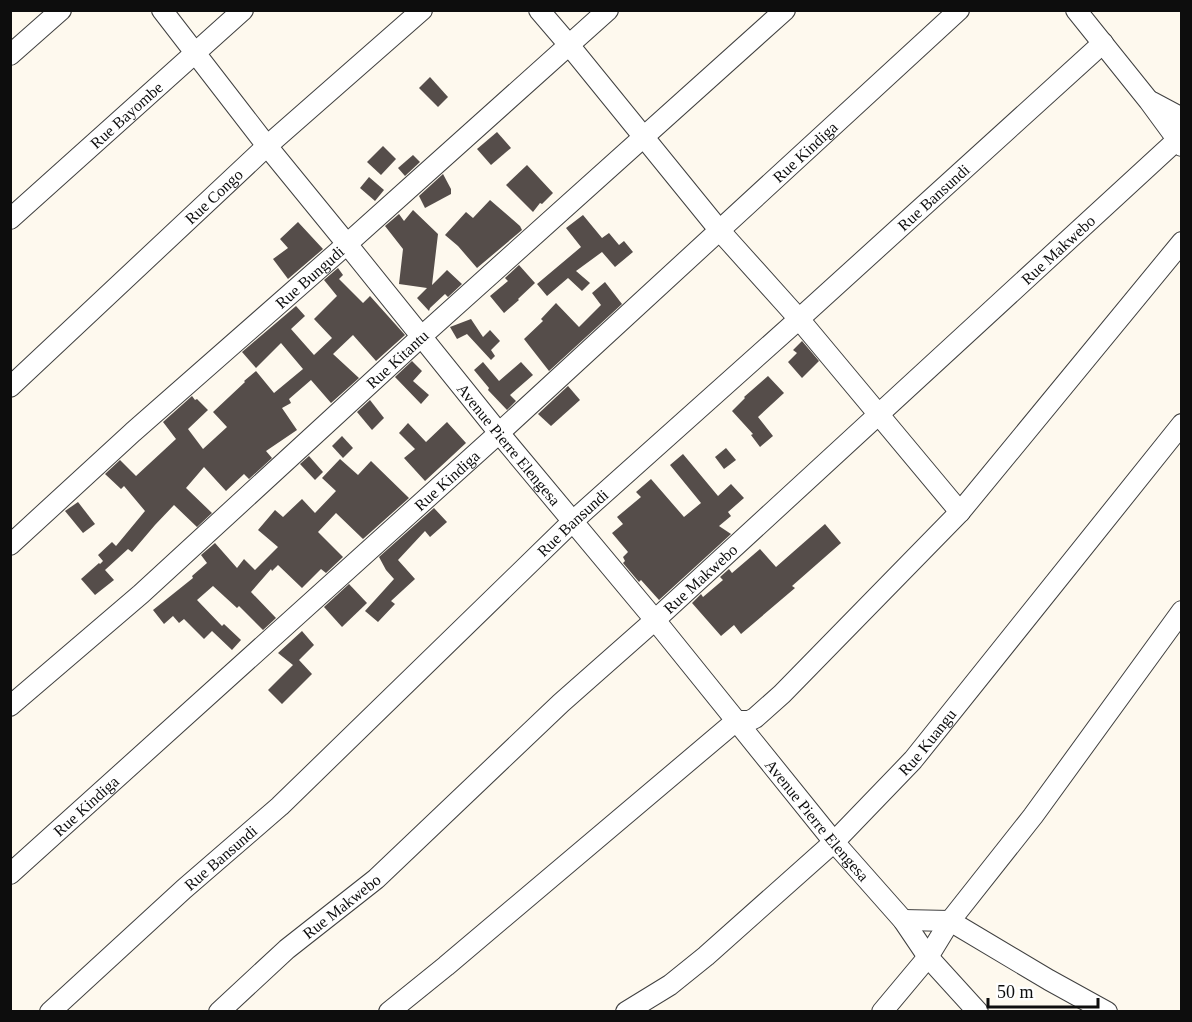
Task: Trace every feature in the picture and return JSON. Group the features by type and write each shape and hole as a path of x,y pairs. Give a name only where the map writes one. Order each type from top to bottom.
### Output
{"street":[{"path":"10,55 61,10"},
{"name":"Avenue Pierre Elengesa","path":"162,10 267,146 499,433 655,620 834,842 903,920 928,957 978,1011"},
{"name":"Rue Bayombe","path":"10,219 243,10"},
{"name":"Rue Congo","path":"10,387 267,146 422,10"},
{"path":"539,10 720,231 800,319 960,512"},
{"name":"Rue Bungudi","path":"10,545 133,432 608,10"},
{"name":"Rue Kitantu","path":"10,706 141,594 422,336 785,10"},
{"name":"Rue Kindiga","path":"10,874 499,433 959,10"},
{"path":"1076,10 1149,101 1179,143"},
{"name":"Rue Bansundi","path":"50,1011 184,889 280,806 573,521 800,319 1103,43"},
{"path":"1149,101 1182,118"},
{"name":"Rue Makwebo","path":"219,1011 286,949 376,879 561,703 1179,143"},
{"path":"389,1011 446,966 736,721 749,721 755,718 775,700 960,512 1182,242"},
{"name":"Rue Kuangu","path":"626,1011 687,972 834,842 913,760 1182,424"},
{"path":"882,1011 928,957 950,921 1033,816 1182,611"},
{"path":"903,920 950,921 1049,980 1107,1011"}],"building":[{"path":"430,77 448,97 438,107 419,88"},
{"path":"497,132 511,148 491,165 477,149"},
{"path":"383,146 396,159 381,175 367,162"},
{"path":"413,155 420,162 405,176 398,168"},
{"path":"527,165 553,193 533,212 506,185"},
{"path":"443,174 451,189 451,194 425,208 419,196"},
{"path":"369,177 384,190 375,201 360,188"},
{"path":"490,200 522,230 477,268 445,235 466,212 473,218"},
{"path":"413,210 438,234 432,285 447,270 462,284 448,297 445,294 429,311 417,298 427,288 399,284 403,249 385,226 399,214 404,221"},
{"path":"583,215 602,238 609,233 619,245 624,241 633,252 615,267 602,252 576,271 590,283 582,291 568,278 547,296 537,284 581,247 566,228"},
{"path":"298,222 323,249 288,279 273,259 288,248 280,239"},
{"path":"519,265 535,283 504,313 490,296 508,281 505,278"},
{"path":"338,268 343,275 339,279 363,303 370,296 405,335 376,361 353,335 333,354 359,378 331,403 311,380 289,399 291,403 282,408 297,430 266,451 272,458 249,479 244,474 226,491 204,467 186,488 212,513 197,527 174,505 132,552 128,549 105,570 114,580 95,595 81,579 103,561 98,555 112,542 116,546 145,511 124,486 121,489 105,474 120,460 136,476 176,439 163,422 192,396 208,410 188,429 203,449 227,427 213,412 256,371 274,393 303,369 281,343 256,368 242,352 296,306 305,316 291,329 314,355 332,338 314,319 337,296 324,280"},
{"path":"605,282 622,304 549,371 524,339 543,321 541,319 556,303 579,327 601,305 592,293"},
{"path":"471,319 483,337 490,330 500,341 491,350 495,356 491,360 467,334 457,339 450,327"},
{"path":"802,341 819,361 802,378 788,362 797,353 793,350"},
{"path":"412,361 422,371 413,381 429,395 421,404 395,377"},
{"path":"483,362 499,381 521,362 533,375 510,395 516,401 507,410 488,390 489,388 474,370"},
{"path":"768,376 784,393 758,417 773,436 760,447 751,435 753,434 732,411"},
{"path":"568,386 580,400 551,426 538,414"},
{"path":"370,400 384,418 372,430 357,412"},
{"path":"447,422 466,443 425,481 404,458 415,449 399,433 408,423 426,442"},
{"path":"342,436 353,448 343,458 332,446"},
{"path":"726,448 736,460 724,469 715,457"},
{"path":"683,454 718,496 731,484 744,498 728,512 731,516 719,526 731,534 659,600 623,563 625,561 623,557 628,552 612,533 623,524 617,517 641,497 636,492 651,479 684,517 701,503 670,465"},
{"path":"309,456 323,472 315,480 300,464"},
{"path":"340,459 358,475 371,461 409,498 363,539 336,513 318,532 343,557 326,573 321,569 302,588 278,565 272,571 271,569 251,592 276,618 263,630 239,606 237,608 213,586 197,600 222,626 224,624 241,640 232,650 212,631 204,639 184,619 179,623 173,616 164,624 153,610 193,578 192,576 207,563 201,555 215,543 237,568 244,559 255,570 278,547 258,530 275,510 283,517 302,499 315,513 336,491 322,478"},
{"path":"78,502 95,524 83,533 65,511"},
{"path":"434,508 447,522 430,537 425,531 398,560 415,579 391,601 395,604 378,622 365,611 394,579 379,557"},
{"path":"825,524 841,543 792,586 795,588 741,634 734,625 721,636 692,603 701,594 703,597 723,580 720,577 729,569 732,573 760,549 776,567"},
{"path":"349,584 367,603 342,627 324,607"},
{"path":"302,631 314,645 299,660 312,674 282,704 268,690 293,665 278,653"}]}
